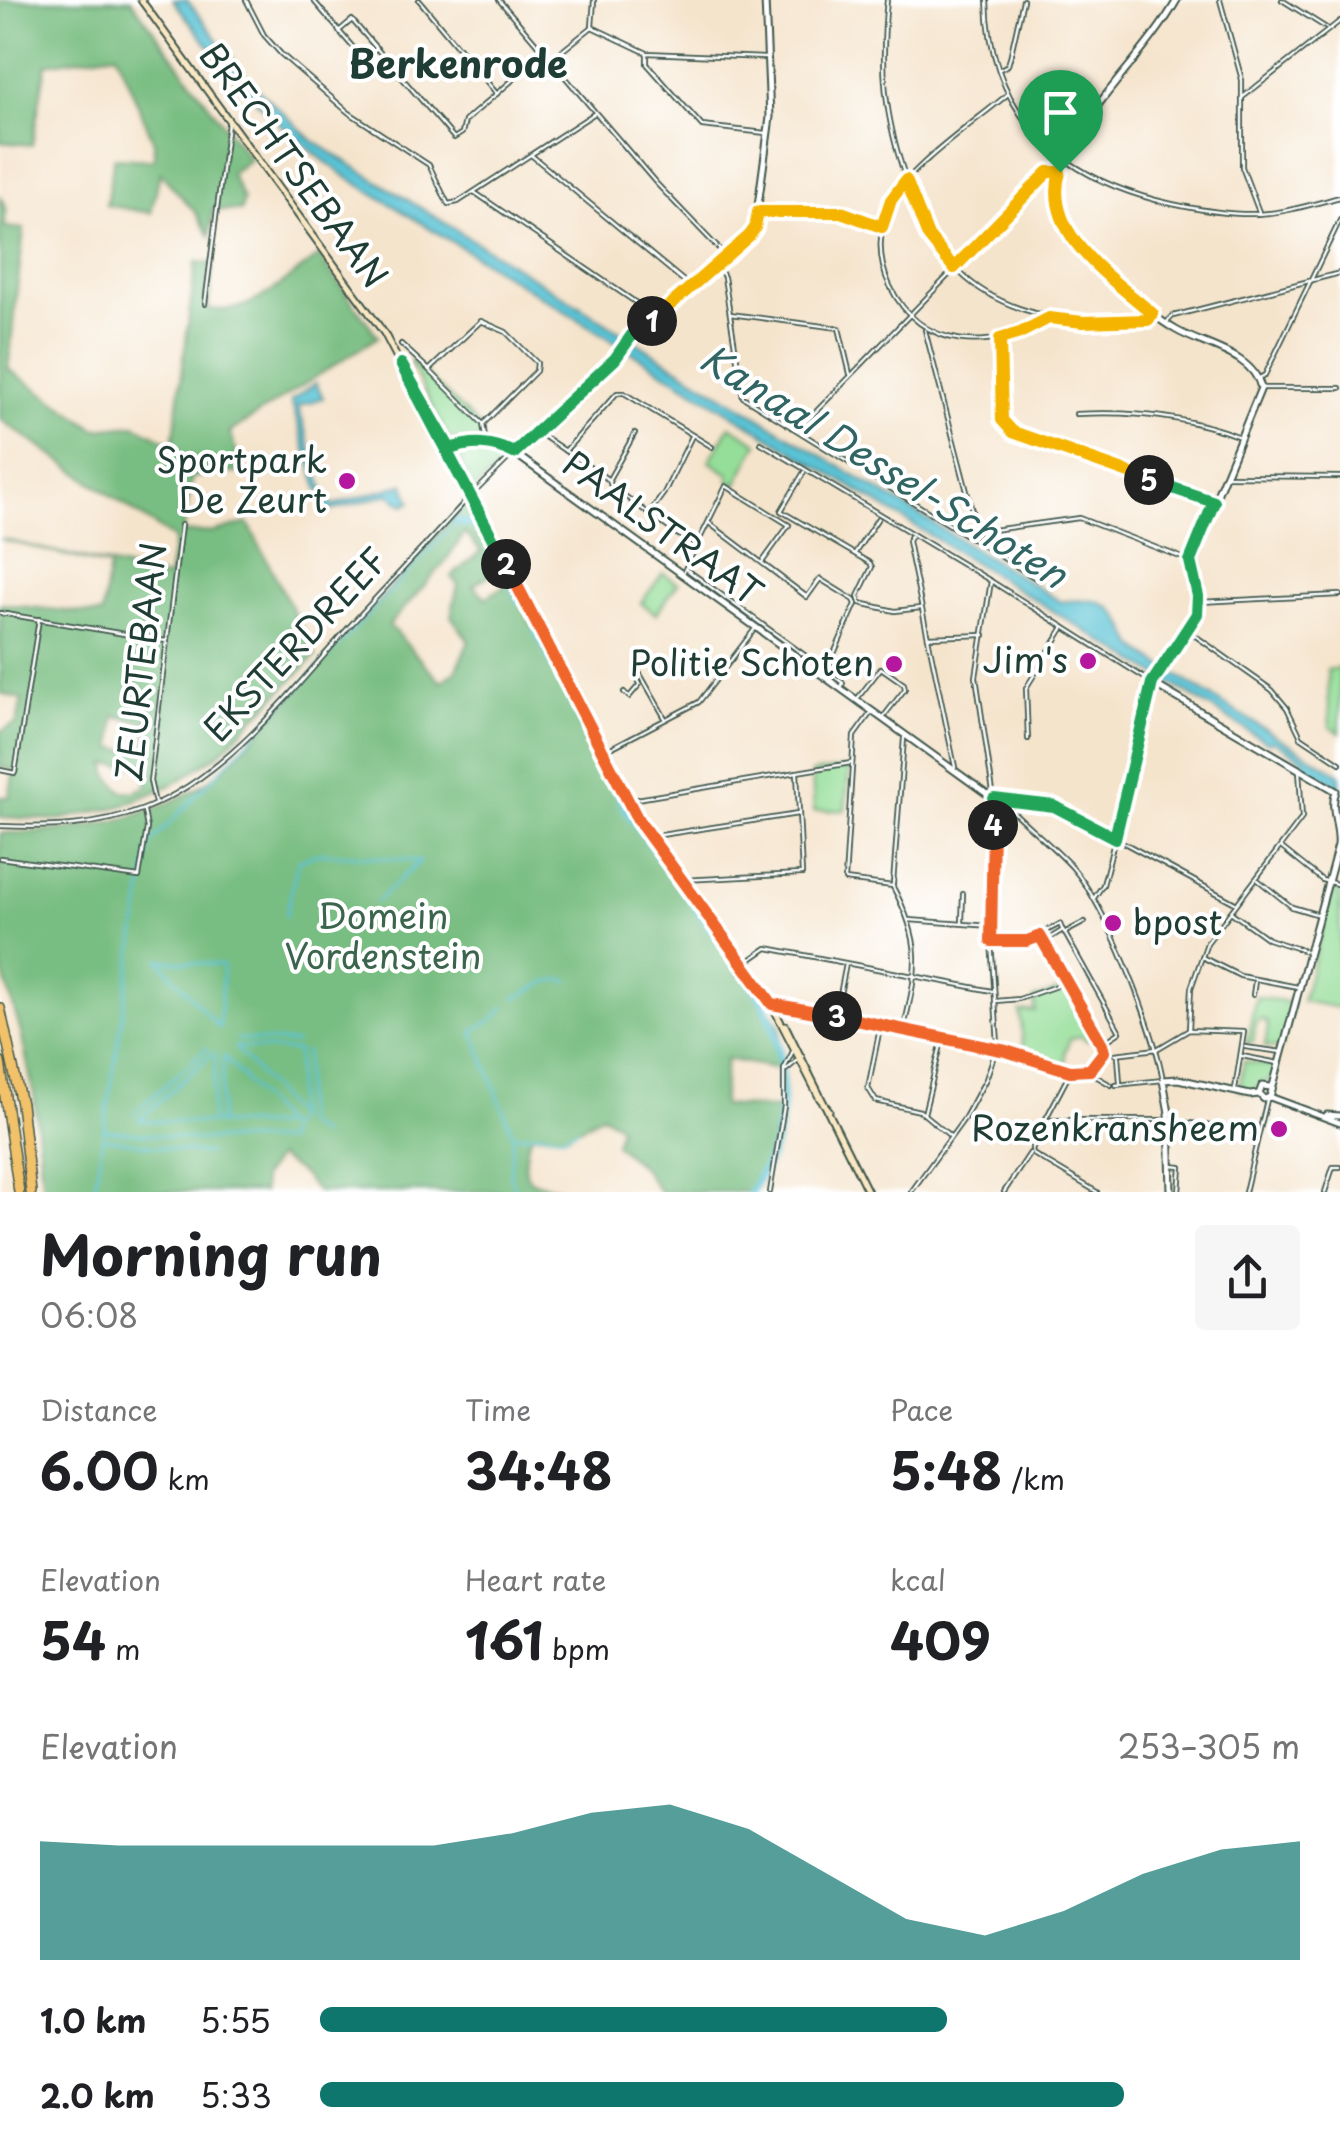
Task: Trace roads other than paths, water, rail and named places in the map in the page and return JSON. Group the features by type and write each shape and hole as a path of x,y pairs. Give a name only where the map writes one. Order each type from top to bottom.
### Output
{"highway":[{"path":"0,1008 21,1104 31,1192"},
{"path":"0,1062 19,1192"}],"main road":[{"name":"BRECHTSEBAAN","path":"141,0 367,308 447,450 638,820 778,1016"},
{"path":"778,1016 798,1057"},
{"path":"778,1016 868,1192"}],"street":[{"path":"246,0 264,35 281,54 348,112 421,158 436,174 446,202 451,205 595,113"},
{"path":"312,0 363,58 376,48"},
{"path":"419,0 496,94"},
{"path":"499,0 671,200 726,256"},
{"path":"551,60 592,27 594,0"},
{"path":"477,490 623,349 636,329 658,318 755,228 768,134 765,0"},
{"path":"888,0 884,35 886,111 906,180 928,236 954,268 987,293 1049,318 1128,322 1148,320 1153,314"},
{"path":"987,0 988,29 1009,94 1028,124 1064,162 1160,201 1212,212 1259,214 1340,197"},
{"path":"998,69 1006,67 1010,58 1023,0"},
{"path":"1093,899 1103,885 1154,678 1195,617 1199,602 1190,561 1261,388 1258,379 1237,359 1166,323 1107,273 1065,228 1054,198 1064,162 1092,109 1166,20 1177,0"},
{"path":"1220,0 1234,43 1243,97 1242,167 1259,214"},
{"path":"1282,0 1330,30"},
{"path":"339,31 352,20 454,138 462,132 465,121 544,53"},
{"path":"1243,97 1340,22"},
{"path":"592,27 647,53 767,58"},
{"path":"647,53 647,64 702,126 768,134"},
{"path":"1009,94 906,180 891,200 882,227 881,255 885,274 908,315 924,327 952,338 1000,339 1049,318"},
{"path":"205,304 225,130 230,120"},
{"path":"531,155 692,288"},
{"path":"797,431 1048,172 1060,172"},
{"path":"474,192 658,318"},
{"path":"758,212 841,212 882,227"},
{"path":"1258,379 1264,374 1340,220"},
{"path":"717,265 724,276 741,395 1037,580"},
{"path":"1166,323 1173,316 1340,273"},
{"path":"729,314 839,328 850,374"},
{"path":"429,370 482,321 506,332 530,354 537,363 536,372 483,424"},
{"path":"924,327 978,532"},
{"path":"1000,339 1002,420 1008,428 1214,502"},
{"path":"402,344 483,424 486,443"},
{"path":"1261,388 1340,388"},
{"path":"564,452 617,393 624,393 712,447"},
{"path":"1076,414 1134,412 1213,426 1241,437"},
{"path":"608,480 634,433"},
{"path":"543,436 608,480 676,534 697,544"},
{"path":"650,514 692,436"},
{"name":"PAALSTRAAT","path":"447,450 468,443 486,443 514,453 994,799 1054,806 1115,838"},
{"path":"761,443 1338,793 1332,800 1339,841 1245,1192"},
{"path":"805,471 780,507 872,566 858,596 860,603 894,611 921,608"},
{"path":"1225,476 1340,477"},
{"path":"684,572 726,486 789,525 762,562"},
{"name":"EKSTERDREEF","path":"0,826 79,825 144,809 196,782 218,765 304,678 470,496"},
{"path":"854,554 879,516"},
{"path":"972,538 978,532 1079,518 1190,561"},
{"path":"709,522 807,597 820,579 853,600 856,604 825,674"},
{"name":"ZEURTEBAAN","path":"155,804 150,781 181,525"},
{"path":"912,535 908,542 954,771"},
{"name":"PAALSTRAAT","path":"684,572 755,628 825,674"},
{"path":"911,1192 978,1093 997,1049 991,941 994,799 976,677 988,585 992,581"},
{"path":"1199,602 1340,595"},
{"path":"0,613 167,641"},
{"path":"0,770 16,773 39,619"},
{"path":"1028,740 1026,688 1065,626"},
{"path":"603,752 698,702 755,628"},
{"path":"1186,631 1272,690 1287,708 1301,737 1340,763"},
{"path":"927,637 984,635"},
{"path":"856,700 881,668 886,670 905,688 882,719"},
{"path":"624,692 630,697 642,682 666,720"},
{"path":"872,712 854,736 845,880 892,886"},
{"path":"904,736 892,886 908,920 918,960 904,1030"},
{"path":"637,799 852,763"},
{"path":"1189,1030 1191,988 1200,957 1304,811 1299,770"},
{"path":"682,880 802,874 796,772"},
{"path":"1004,802 1072,868 1093,899 1157,1049 1170,1120 1171,1192"},
{"path":"0,858 140,877 147,828 144,809"},
{"path":"661,835 800,814"},
{"path":"1115,838 1237,904"},
{"path":"1281,847 1329,882 1340,885"},
{"path":"1256,879 1292,907 1321,915"},
{"path":"962,926 964,894"},
{"path":"1231,912 1268,940 1311,952"},
{"path":"908,920 991,926"},
{"path":"1044,941 1085,922"},
{"path":"991,941 1027,941 1060,924 1120,1032 1102,1044"},
{"path":"1040,936 1102,1044 1112,1054 1116,1085"},
{"path":"743,965 767,948 994,991"},
{"path":"1200,957 1255,979 1301,988"},
{"path":"836,1014 846,963"},
{"path":"1253,996 1255,979"},
{"path":"994,1001 1019,999 1066,982"},
{"path":"772,1004 997,1049 1070,1071 1085,1070 1112,1054 1157,1049 1189,1030 1244,1032 1234,1092"},
{"path":"778,1016 785,1005"},
{"path":"881,1026 868,1088 876,1101 924,1114 951,1137"},
{"path":"924,1114 943,1040"},
{"path":"1242,1046 1283,1052"},
{"path":"1240,1056 1280,1063"},
{"path":"784,1076 798,1057"},
{"path":"770,1192 784,1106 786,1062 798,1057"},
{"path":"1085,1070 1116,1085 1178,1079 1259,1094 1340,1120"},
{"path":"1004,1192 1050,1114 1070,1071"},
{"path":"1259,1094 1262,1086 1271,1087"},
{"path":"1098,1192 1033,1154 1032,1149 1049,1120 1170,1120 1259,1133"},
{"path":"1169,1166 1181,1167 1180,1192"},
{"path":"1325,1192 1333,1167 1340,1167"},
{"path":"1079,1192 1080,1184"}],"water":[{"path":"173,0 187,0 251,83 313,141 629,337 628,340 1060,601 1094,601 1109,607 1142,652 1340,774 1340,787 1302,765 1304,760 1272,740 1263,740 348,178 273,118 213,52"},
{"path":"316,383 323,398 298,406 324,491 319,492 291,401"},
{"path":"404,484 411,502 404,505 389,494 330,511 323,508 320,499 325,497 333,505"}],"waterway":[{"path":"450,467 463,493"},
{"path":"94,1192 150,844 456,522"},
{"path":"456,522 480,525 521,601"},
{"path":"537,631 627,811 760,996 768,1013 782,1075 780,1119 770,1157 751,1192"},
{"path":"286,916 298,861 320,853 420,861 376,902"},
{"path":"159,960 223,965 219,1028 159,960"},
{"path":"515,998 547,982 569,981"},
{"path":"504,1007 494,1019 473,1031 513,1135 510,1177 517,1192"},
{"path":"237,1039 296,1043"},
{"path":"294,1122 295,1116 298,1051 235,1047 295,1116"},
{"path":"133,1114 207,1048"},
{"path":"306,1051 303,1123 321,1135"},
{"path":"140,1119 213,1053"},
{"path":"211,1123 216,1055"},
{"path":"219,1124 224,1056 287,1128 291,1125"},
{"path":"139,1120 283,1126"},
{"path":"513,1136 563,1136 578,1129"},
{"path":"104,1130 192,1139 286,1141 287,1131"},
{"path":"105,1138 153,1146"},
{"path":"157,1147 209,1154"}],"place":[{"name":"Sportpark De Zeurt","path":"347,481"},
{"name":"Jim's","path":"1088,661"},
{"name":"Politie Schoten","path":"894,664"},
{"name":"bpost","path":"1113,923"},
{"name":"Rozenkransheem","path":"1279,1129"}],"district":[{"name":"Berkenrode","path":"458,65"}],"water label":[{"name":"Kanaal Dessel-Schoten","path":"883,467"}],"park label":[{"name":"Domein Vordenstein","path":"383,937"}]}
